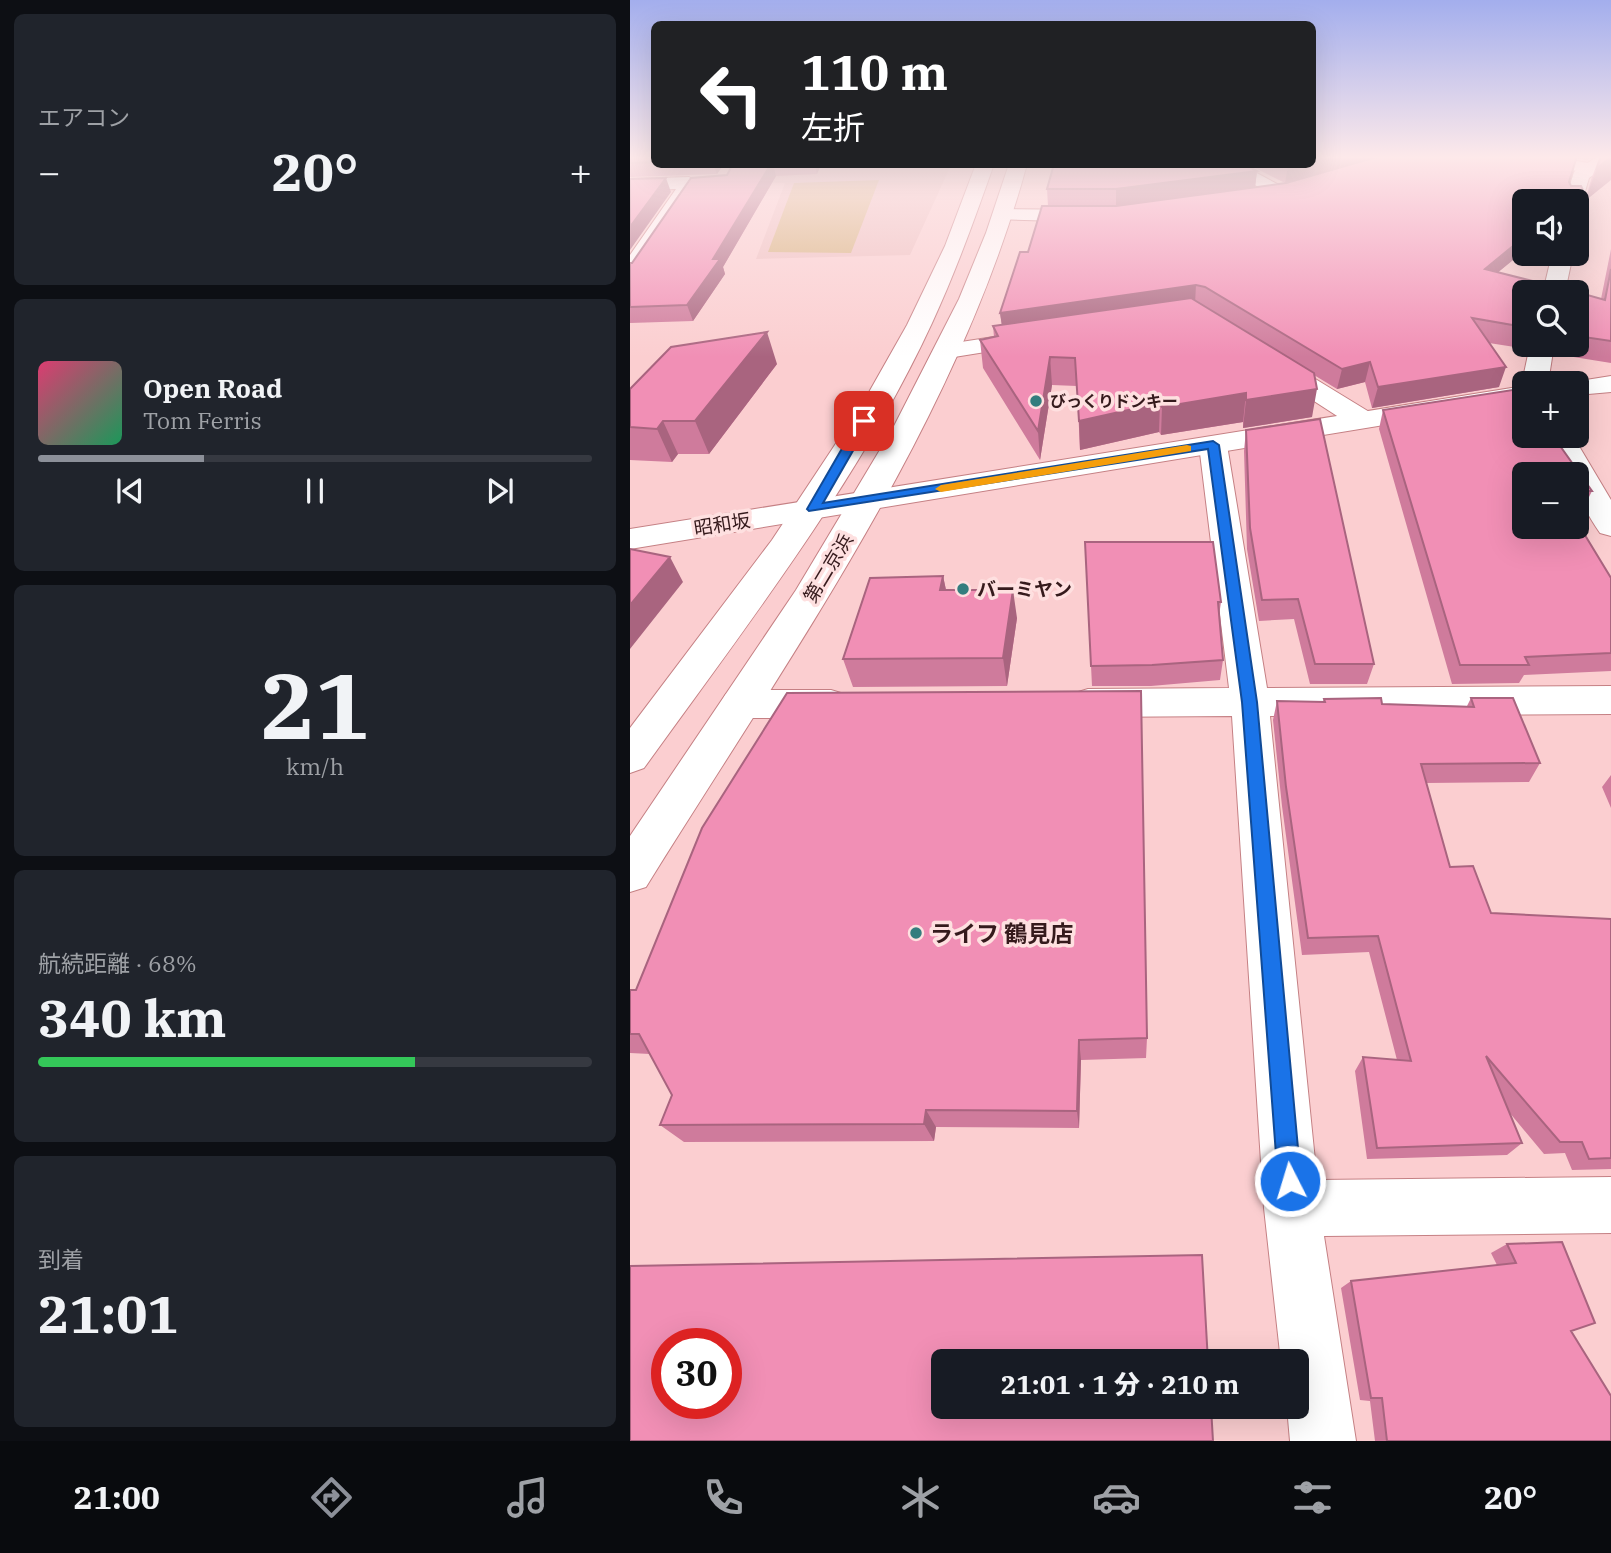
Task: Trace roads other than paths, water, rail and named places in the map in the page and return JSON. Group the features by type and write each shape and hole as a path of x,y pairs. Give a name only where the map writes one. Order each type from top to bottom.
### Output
{"main road":[{"path":"630,271 662,223"},
{"path":"630,758 813,509 932,298 964,223"},
{"name":"第二京浜","path":"630,873 797,618 869,500 948,351 986,268 1000,223"},
{"path":"948,351 1057,334"},
{"path":"1250,349 1361,419"},
{"path":"1589,386 1611,384"},
{"name":"昭和坂","path":"630,539 1512,396"},
{"path":"1213,445 1250,702 1292,1208 1323,1441"},
{"path":"1566,448 1611,526"},
{"path":"1056,703 1611,700"},
{"path":"739,704 863,704"},
{"path":"1292,1208 1611,1205"}],"place":[{"name":"びっくりドンキー","path":"1036,401"},
{"name":"バーミヤン","path":"963,589"},
{"name":"ライフ 鶴見店","path":"916,933"}]}
